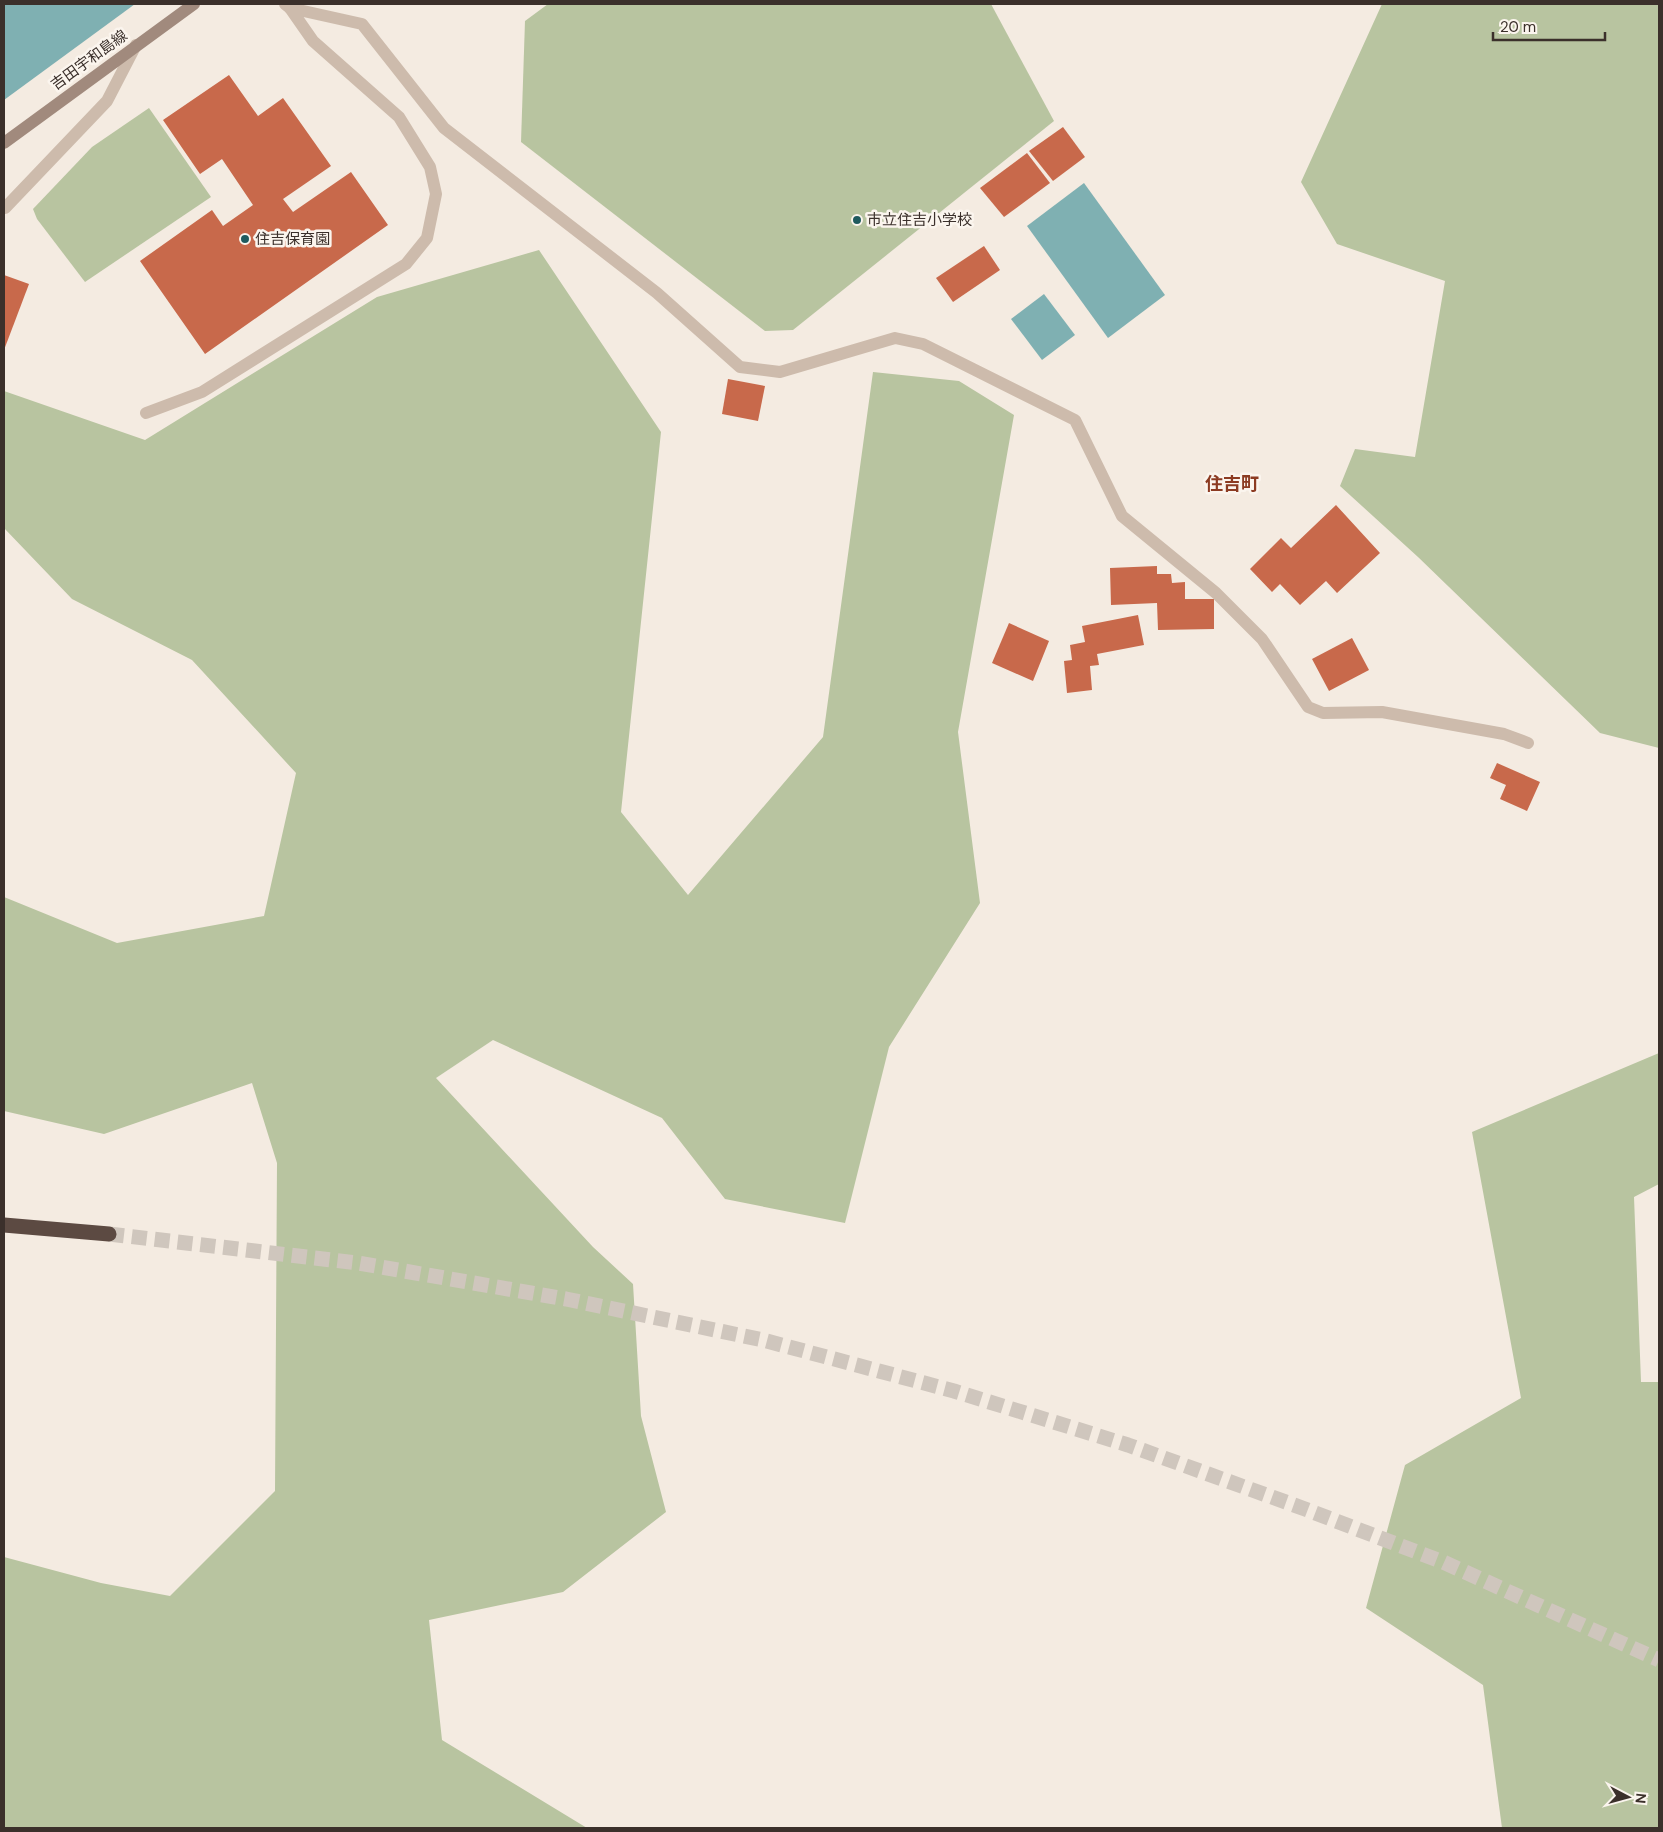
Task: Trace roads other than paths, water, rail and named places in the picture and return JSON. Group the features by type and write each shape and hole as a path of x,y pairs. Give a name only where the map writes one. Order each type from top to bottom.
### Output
{"highway":[{"path":"4,1225 109,1234"}],"main road":[{"name":"吉田宇和島線","path":"4,143 194,4"}],"street":[{"path":"146,413 202,392 219,382 406,264 426,238 436,194 430,167 399,117 313,41 288,6"},
{"path":"288,6 362,24 444,128 657,294 740,368 780,372 895,338 923,344 1074,420 1122,516 1216,593 1262,640 1308,707 1323,713 1382,712 1504,734 1528,743"},
{"path":"5,208 107,101 136,45"}],"water":[{"path":"4,4 135,4 4,100"},
{"path":"1084,183 1165,295 1108,338 1027,226"},
{"path":"1044,294 1075,335 1042,360 1011,319"}],"tunnel":[{"path":"109,1234 358,1263 566,1299 763,1340 954,1391 1128,1445 1305,1509 1443,1562 1659,1660"}],"place":[{"name":"市立住吉小学校","path":"857,220"},
{"name":"住吉保育園","path":"245,239"}],"district":[{"name":"住吉町","path":"1232,484"}]}
